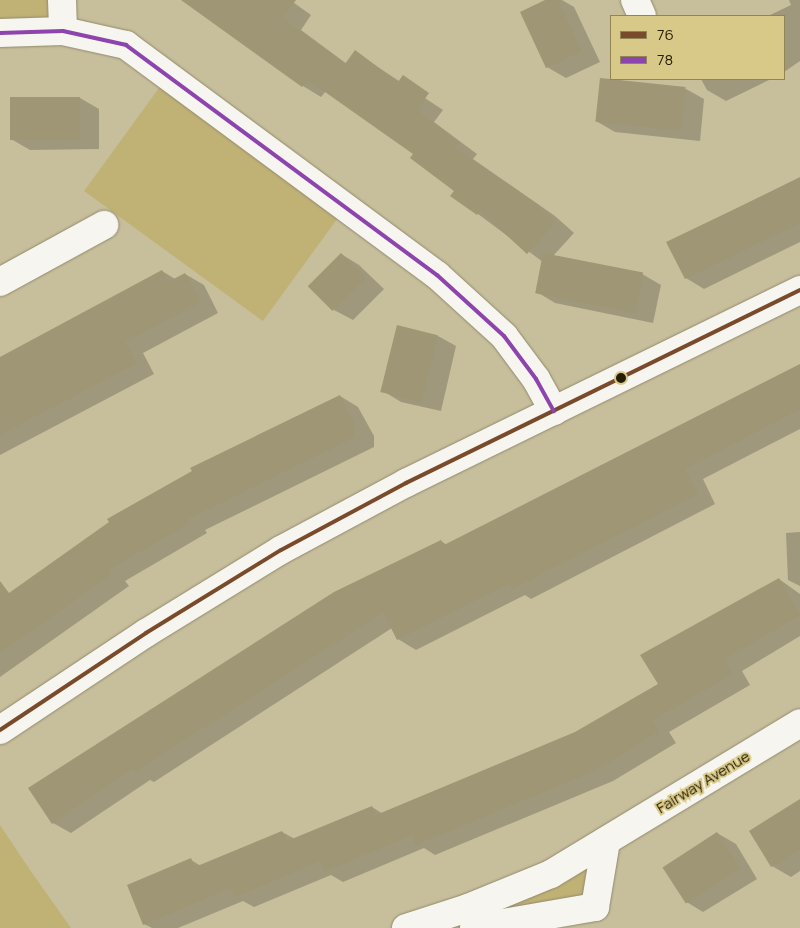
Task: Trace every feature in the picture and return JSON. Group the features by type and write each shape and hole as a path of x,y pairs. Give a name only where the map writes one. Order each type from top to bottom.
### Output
{"street":[{"path":"62,0 63,31"},
{"path":"635,0 642,15"},
{"path":"0,33 63,31 126,45 438,276 504,336 536,379 554,411"},
{"path":"0,282 104,225"},
{"path":"0,730 146,633 281,550 406,483 800,290"},
{"name":"Fairway Avenue","path":"406,928 468,908 551,874 800,723"},
{"path":"474,928 595,907 606,842"}],"shaded area":[{"path":"0,0 62,0 62,33 0,33"},
{"path":"167,77 346,207 263,321 84,191"},
{"path":"0,825 30,870 71,928 0,928"},
{"path":"606,841 595,907 474,928 406,928"}],"building":[{"path":"181,0 296,0 283,18 345,64 355,50 398,82 403,75 429,93 417,110 459,143 455,148 537,204 556,222 527,254 480,211 477,215 450,196 454,191 410,158 413,154 308,80 302,87"},
{"path":"545,0 558,0 582,51 546,68 520,12"},
{"path":"600,78 686,87 681,131 595,122"},
{"path":"10,97 80,97 80,140 10,140"},
{"path":"800,178 800,223 685,279 666,242"},
{"path":"341,253 366,278 333,311 308,286"},
{"path":"543,253 643,272 635,313 535,293"},
{"path":"162,270 168,282 185,273 201,302 125,342 137,363 0,435 0,357"},
{"path":"397,325 438,335 421,402 380,392"},
{"path":"800,364 800,409 685,469 698,494 512,589 509,584 397,640 383,612 135,772 132,769 52,824 28,788 334,592 441,540 444,545"},
{"path":"340,395 355,425 355,437 188,519 190,523 108,570 111,575 0,653 0,581 9,593 109,522 107,519 192,471 190,468"},
{"path":"779,578 800,615 724,660 732,674 652,721 658,732 594,771 416,845 412,835 324,872 320,861 235,897 231,888 143,925 127,885 191,858 195,867 282,831 287,841 372,806 376,815 575,732 658,684 640,655"},
{"path":"800,799 800,849 771,867 749,831"},
{"path":"717,832 740,868 686,903 662,867"}],"transit line":[{"name":"78","path":"0,33 63,31 126,45 437,275 504,336 536,379 554,411"},
{"name":"76","path":"0,730 146,633 281,550 406,483 800,290"}]}
